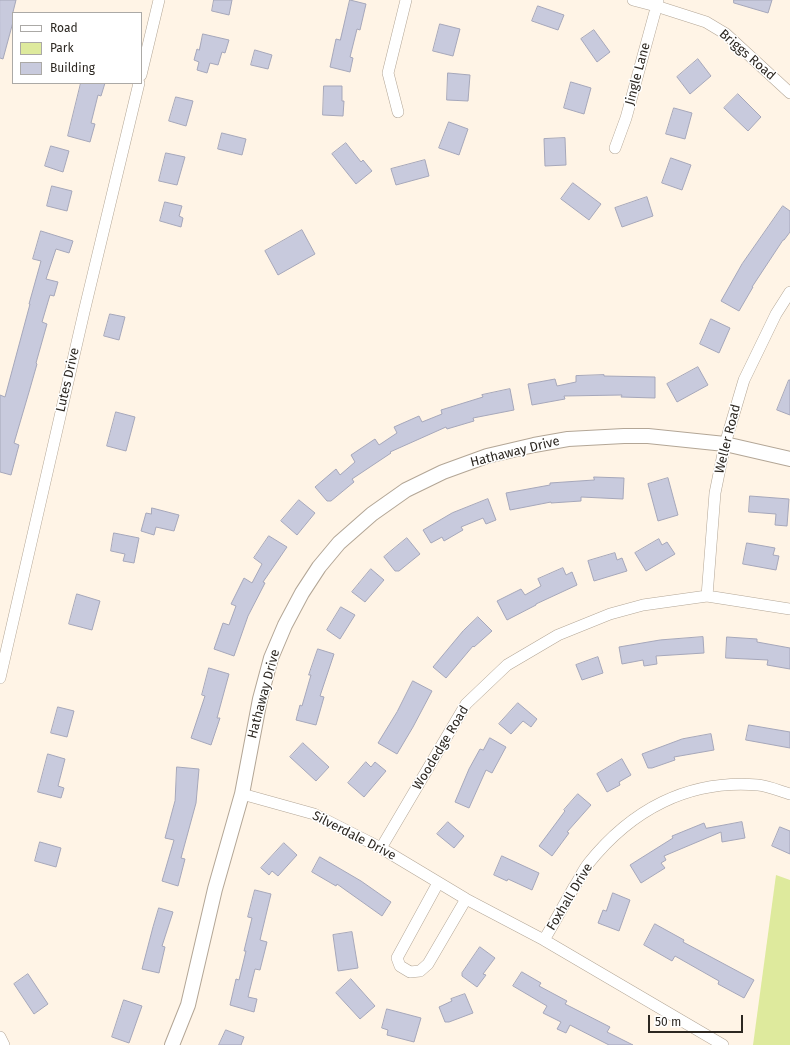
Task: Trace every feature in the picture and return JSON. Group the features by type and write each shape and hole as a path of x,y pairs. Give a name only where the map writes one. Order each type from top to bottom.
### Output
{"street":[{"path":"142,71 159,0"},
{"path":"398,112 388,73 406,0"},
{"name":"Briggs Road","path":"633,0 657,3 706,22 726,34 790,93"},
{"name":"Jingle Lane","path":"615,148 626,118 657,3"},
{"name":"Lutes Drive","path":"0,678 84,312 139,84"},
{"name":"Weller Road","path":"707,596 715,493 725,444 744,380 776,314 790,292"},
{"name":"Hathaway Drive","path":"172,1045 188,1006 215,889 242,794 260,699 271,658 302,593 319,567 339,543 372,514 406,490 443,472 487,456 534,445 568,439 648,436 725,444 790,459"},
{"name":"Woodedge Road","path":"381,848 466,704 507,665 558,635 610,614 643,605 707,596 790,609"},
{"name":"Foxhall Drive","path":"544,940 587,865 609,840 632,820 664,801 686,792 721,785 759,785 790,794"},
{"name":"Silverdale Drive","path":"242,794 314,814 381,848 438,883 544,940 723,1045"},
{"path":"438,883 397,958 400,966 410,972 420,971 428,964 466,899"},
{"path":"0,1037 4,1045"}],"green space":[{"path":"776,875 790,880 790,1045 753,1045"}],"building":[{"path":"0,0 16,0 12,12 12,26 3,59 0,58"},
{"path":"214,0 232,0 229,15 212,11"},
{"path":"350,0 366,4 360,30 357,29 350,57 353,58 350,72 330,67 336,39 340,40"},
{"path":"734,0 772,0 768,13 734,3"},
{"path":"538,6 564,15 558,30 532,21"},
{"path":"440,24 460,29 453,56 433,51"},
{"path":"594,30 610,52 597,62 581,39"},
{"path":"203,34 229,40 225,53 222,52 218,65 210,63 207,73 197,70 199,62 194,60 197,49 199,50"},
{"path":"255,50 272,55 268,69 251,65"},
{"path":"698,59 711,76 690,94 677,77"},
{"path":"448,73 470,75 468,101 447,100"},
{"path":"571,82 591,88 584,114 564,108"},
{"path":"81,84 105,84 101,96 98,95 91,123 95,124 90,142 68,136"},
{"path":"324,86 342,86 342,101 344,101 343,116 323,115"},
{"path":"738,94 761,117 748,131 724,108"},
{"path":"176,97 193,101 186,126 169,121"},
{"path":"674,108 692,113 685,139 666,134"},
{"path":"449,122 468,129 459,155 439,148"},
{"path":"222,133 246,139 242,155 218,149"},
{"path":"565,138 566,165 545,166 544,139"},
{"path":"346,143 361,162 363,160 372,171 356,184 332,154"},
{"path":"51,146 69,151 63,172 45,166"},
{"path":"166,153 185,157 177,185 159,181"},
{"path":"671,158 691,165 682,190 662,183"},
{"path":"425,160 429,176 396,185 391,169"},
{"path":"573,183 601,204 589,220 561,199"},
{"path":"52,186 72,191 67,211 47,206"},
{"path":"647,197 653,216 622,227 615,208"},
{"path":"165,202 182,206 179,216 183,218 181,227 160,221"},
{"path":"783,206 790,211 790,232 783,240 752,287 739,311 721,301 742,264"},
{"path":"302,230 315,254 278,275 265,251"},
{"path":"41,231 73,241 69,253 56,249 46,279 58,282 54,296 50,295 42,322 47,324 14,443 19,445 11,475 0,472 0,395 5,397 41,261 33,259"},
{"path":"110,314 125,317 119,340 104,336"},
{"path":"711,319 730,328 719,353 700,344"},
{"path":"698,367 708,385 677,402 667,384"},
{"path":"604,375 655,377 655,398 621,397 622,395 564,396 565,399 532,405 528,384 555,379 557,386 576,382 576,376"},
{"path":"790,380 790,415 777,410"},
{"path":"510,389 514,410 473,418 474,421 447,429 446,427 390,452 391,453 352,479 354,482 331,501 327,501 315,487 336,469 340,475 355,462 351,455 375,439 379,445 397,433 394,427 419,416 422,422 442,414 441,410 483,397 482,395"},
{"path":"116,412 135,417 126,451 107,446"},
{"path":"594,477 624,478 623,499 581,497 581,501 551,502 510,510 506,493 550,485 550,483 594,480"},
{"path":"668,478 678,515 658,521 648,484"},
{"path":"750,496 789,499 787,526 775,525 776,514 749,512"},
{"path":"488,499 496,520 486,524 483,518 461,527 463,530 444,541 442,537 431,543 423,530 452,513"},
{"path":"299,500 315,513 297,535 281,521"},
{"path":"152,508 179,515 174,531 156,527 154,535 141,531 146,513 151,514"},
{"path":"114,533 139,538 134,563 123,561 125,554 111,551"},
{"path":"269,536 287,547 263,582 265,583 248,616 234,656 214,649 223,623 229,625 236,606 231,604 244,578 252,583 262,564 254,558"},
{"path":"407,538 420,554 399,571 395,571 384,557"},
{"path":"659,539 662,545 667,542 675,554 646,571 635,553"},
{"path":"747,543 775,548 773,555 779,556 776,570 743,564"},
{"path":"615,553 617,560 622,558 627,571 594,581 588,561"},
{"path":"563,568 566,575 572,572 577,585 536,604 507,620 497,601 521,589 525,595 541,586 538,579"},
{"path":"371,569 384,580 365,602 352,592"},
{"path":"77,594 100,601 92,630 69,624"},
{"path":"341,607 355,615 340,639 327,630"},
{"path":"478,617 492,631 474,647 473,646 446,678 433,667 463,631"},
{"path":"703,637 704,653 656,656 657,664 644,666 643,660 622,664 619,647 660,640"},
{"path":"727,637 757,639 757,642 790,648 790,669 767,665 768,660 726,658"},
{"path":"318,649 334,654 320,696 324,697 316,725 296,720 300,705 302,706 311,675 309,675"},
{"path":"598,657 603,673 582,680 576,665"},
{"path":"209,668 229,674 217,718 220,718 211,745 191,738 205,696 202,695"},
{"path":"413,681 432,691 397,754 378,743 397,712"},
{"path":"518,703 537,719 531,727 523,721 511,734 499,724"},
{"path":"58,707 74,711 67,737 51,733"},
{"path":"749,725 790,732 790,748 746,740"},
{"path":"711,734 714,750 674,757 675,760 652,768 648,768 642,754 682,739"},
{"path":"490,738 506,747 492,773 486,770 469,808 455,802 469,769 480,749 483,750"},
{"path":"303,743 329,767 316,781 290,757"},
{"path":"48,754 65,759 58,786 64,788 61,798 38,792"},
{"path":"622,759 631,775 619,782 620,785 607,792 597,774"},
{"path":"366,762 371,767 375,762 386,771 364,797 348,783"},
{"path":"177,767 199,769 196,803 181,858 185,859 178,886 162,881 174,840 165,838 175,801"},
{"path":"578,794 591,805 567,832 569,833 552,856 539,846 565,811 564,810"},
{"path":"448,822 464,836 454,848 437,834"},
{"path":"742,822 745,838 722,842 721,832 664,856 666,860 661,863 665,868 641,883 630,865 673,838 672,836 704,823 706,828"},
{"path":"780,827 790,831 790,854 772,846"},
{"path":"40,842 61,848 56,867 35,861"},
{"path":"284,843 297,855 278,876 272,871 269,875 261,868"},
{"path":"502,856 539,873 532,890 508,879 507,881 494,875"},
{"path":"320,857 361,881 391,902 382,916 337,884 336,886 312,872"},
{"path":"255,890 271,894 260,940 267,942 260,970 255,969 248,997 257,999 254,1012 230,1005 236,979 239,980 246,951 244,951 252,918 248,917"},
{"path":"613,893 630,900 619,931 598,923 603,910 606,911"},
{"path":"159,908 173,912 162,946 165,947 159,973 142,969"},
{"path":"655,924 684,940 683,942 754,980 744,998 718,984 719,981 675,956 672,961 644,945"},
{"path":"352,932 358,968 338,971 333,935"},
{"path":"480,947 495,958 483,974 486,975 477,987 462,976 462,973"},
{"path":"522,972 541,983 539,986 567,1001 565,1004 610,1027 607,1032 633,1045 609,1045 570,1025 566,1033 557,1029 561,1022 543,1013 547,1006 513,986"},
{"path":"28,974 48,1004 34,1014 14,984"},
{"path":"351,979 375,1006 360,1019 336,993"},
{"path":"465,994 473,1013 449,1022 445,1022 439,1007 452,1001 451,999"},
{"path":"124,1000 142,1006 129,1043 112,1037"},
{"path":"387,1009 421,1018 414,1042 387,1035 388,1030 382,1028"},
{"path":"226,1030 244,1037 241,1045 219,1045"}]}
